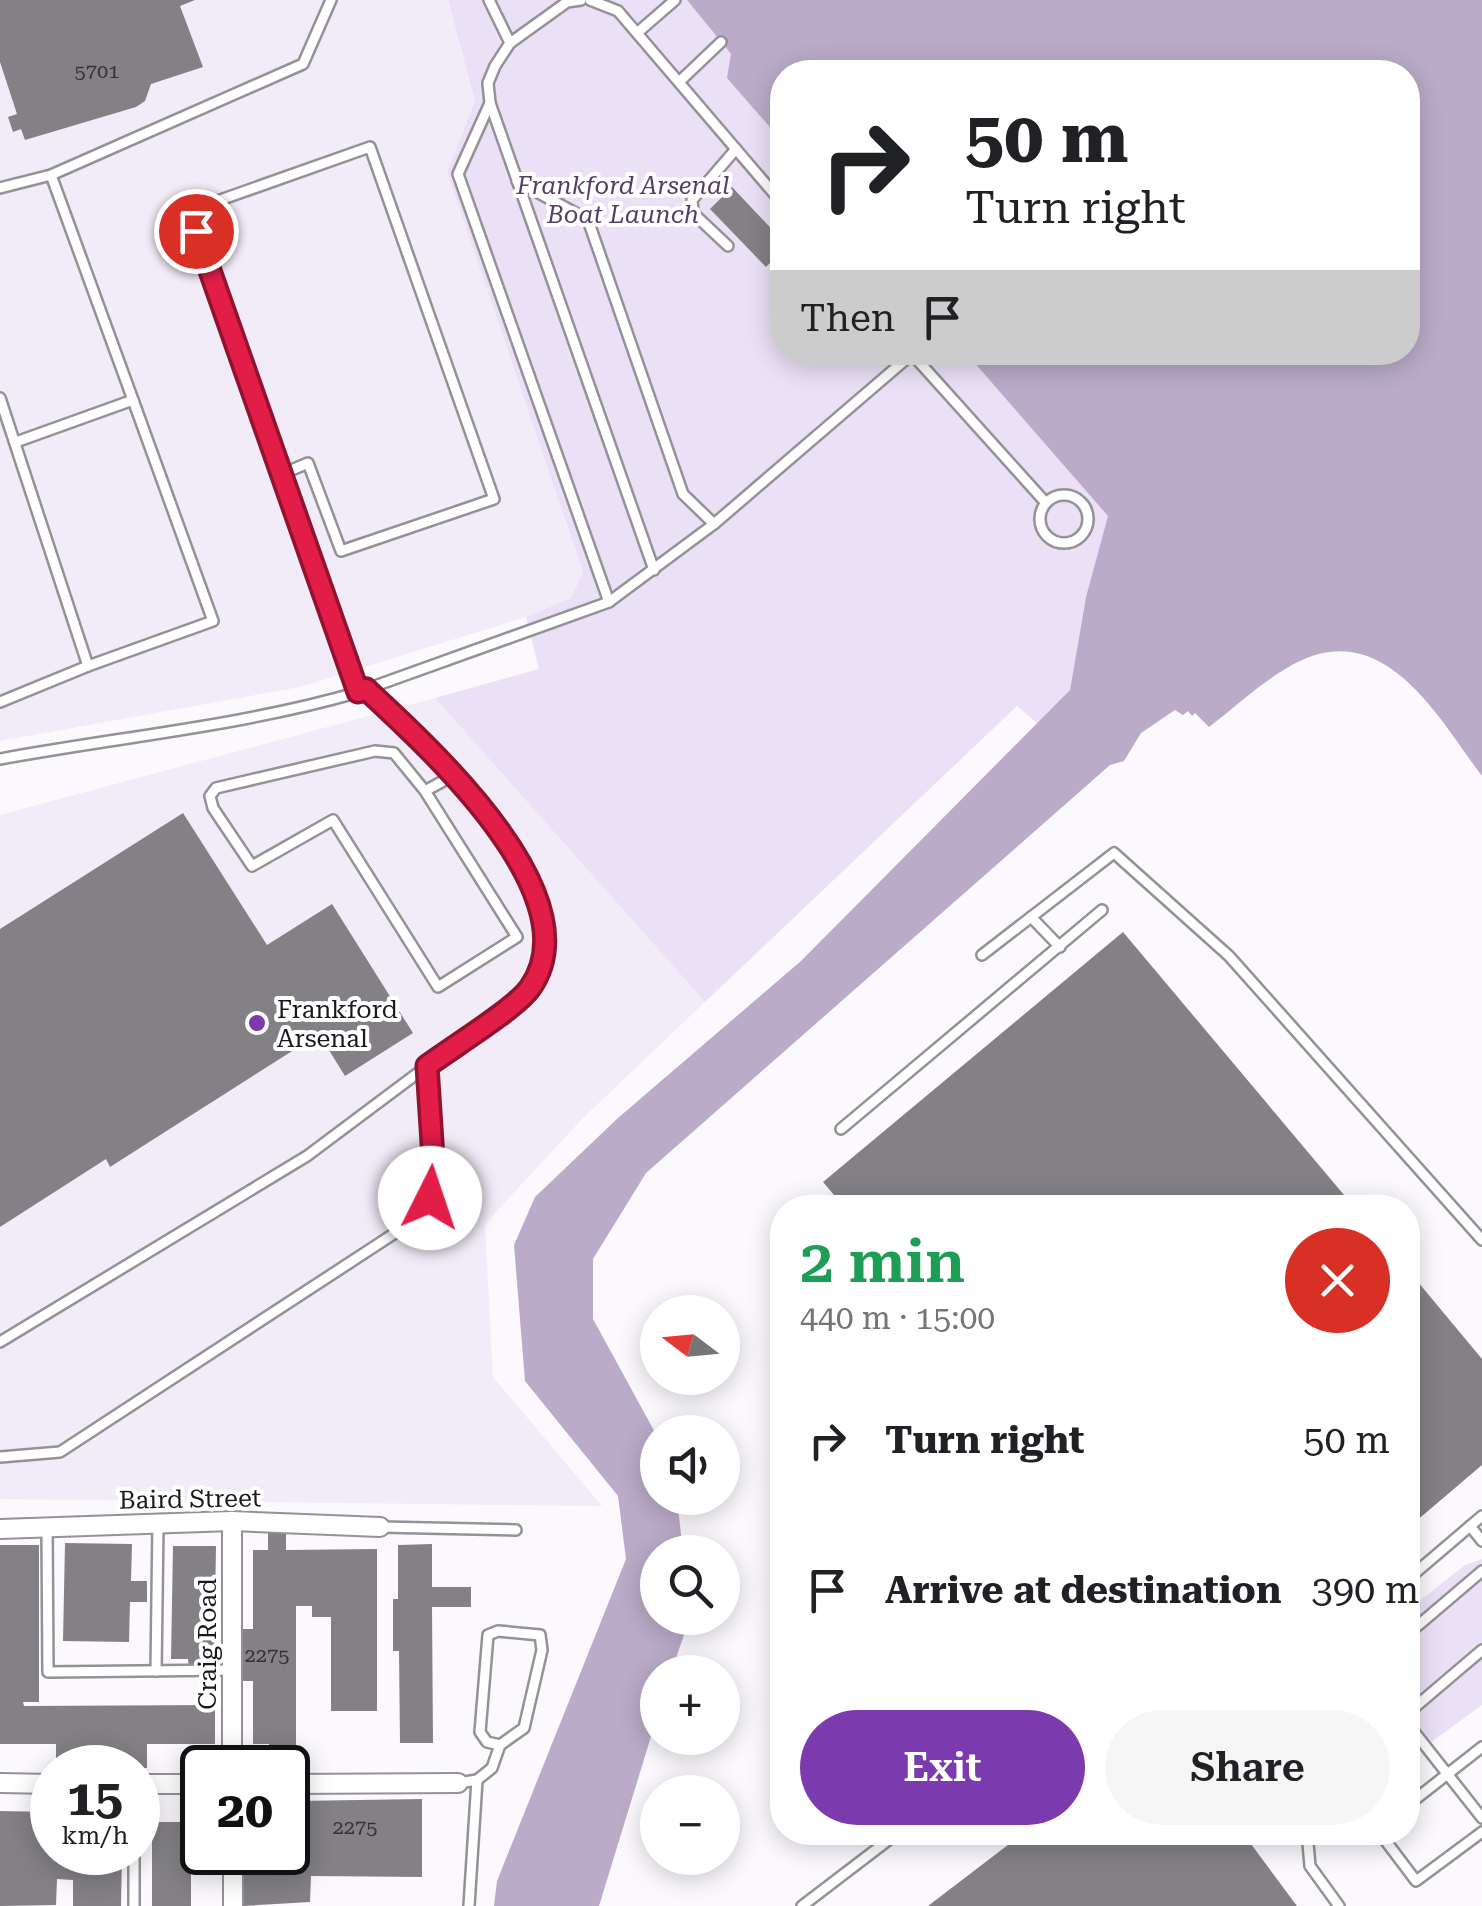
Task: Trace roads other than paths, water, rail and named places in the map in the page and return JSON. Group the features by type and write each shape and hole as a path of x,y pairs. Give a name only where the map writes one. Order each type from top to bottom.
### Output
{"street":[{"name":"Baird Street","path":"0,1529 232,1521 380,1527"},
{"name":"Craig Road","path":"232,1521 232,1745"},
{"path":"310,1784 467,1782"},
{"path":"0,1783 30,1784"},
{"path":"233,1875 233,1906"}],"lane":[{"path":"0,188 51,175 303,64 332,0"},
{"path":"489,0 510,43"},
{"path":"581,0 567,2 510,43 488,84 490,103 654,570"},
{"path":"590,0 618,11 770,189"},
{"path":"637,33 675,0"},
{"path":"679,82 722,42"},
{"path":"490,103 458,174 609,602"},
{"path":"0,1342 307,1156 530,989 547,948 542,912 530,881 456,774 362,690 282,474 189,211 370,147 494,499 341,551 308,463 282,474"},
{"path":"728,246 692,213 692,200 736,149"},
{"path":"0,702 213,621 51,175"},
{"path":"517,181 588,220 683,494 714,524"},
{"path":"0,759 135,734 286,713 609,602 714,524 897,365"},
{"path":"922,365 1046,503"},
{"path":"0,398 88,666"},
{"path":"16,442 134,400"},
{"path":"1066,495 1080,502 1088,522 1081,535 1068,543 1048,537 1040,524 1046,503 1066,495"},
{"path":"376,751 394,753 426,791 518,937 438,987 333,820 252,866 213,808 210,796 216,788 376,751"},
{"path":"426,791 456,774"},
{"path":"982,955 1114,853 1229,956 1482,1240"},
{"path":"842,1129 1102,910"},
{"path":"1031,918 1060,946"},
{"path":"0,1456 60,1452 418,1218 430,1198 433,1158 427,1066"},
{"path":"1420,1569 1482,1516"},
{"path":"156,1671 158,1524"},
{"path":"1470,1526 1482,1540"},
{"path":"380,1527 516,1530"},
{"path":"47,1528 48,1672 232,1670"},
{"path":"1420,1624 1482,1571"},
{"path":"469,1906 467,1782 492,1768 500,1745 524,1728 542,1650 540,1635 498,1631 488,1635 480,1732 487,1742 500,1745"},
{"path":"1420,1702 1482,1650"},
{"path":"1420,1739 1482,1818"},
{"path":"1420,1796 1482,1748"},
{"path":"1389,1845 1416,1882 1482,1832"},
{"path":"802,1906 881,1845"},
{"path":"1308,1845 1310,1866 1339,1906"},
{"path":"134,1875 134,1906"}],"place":[{"name":"Frankford Arsenal","path":"257,1023"}],"park label":[{"name":"Frankford Arsenal Boat Launch","path":"623,200"}]}
